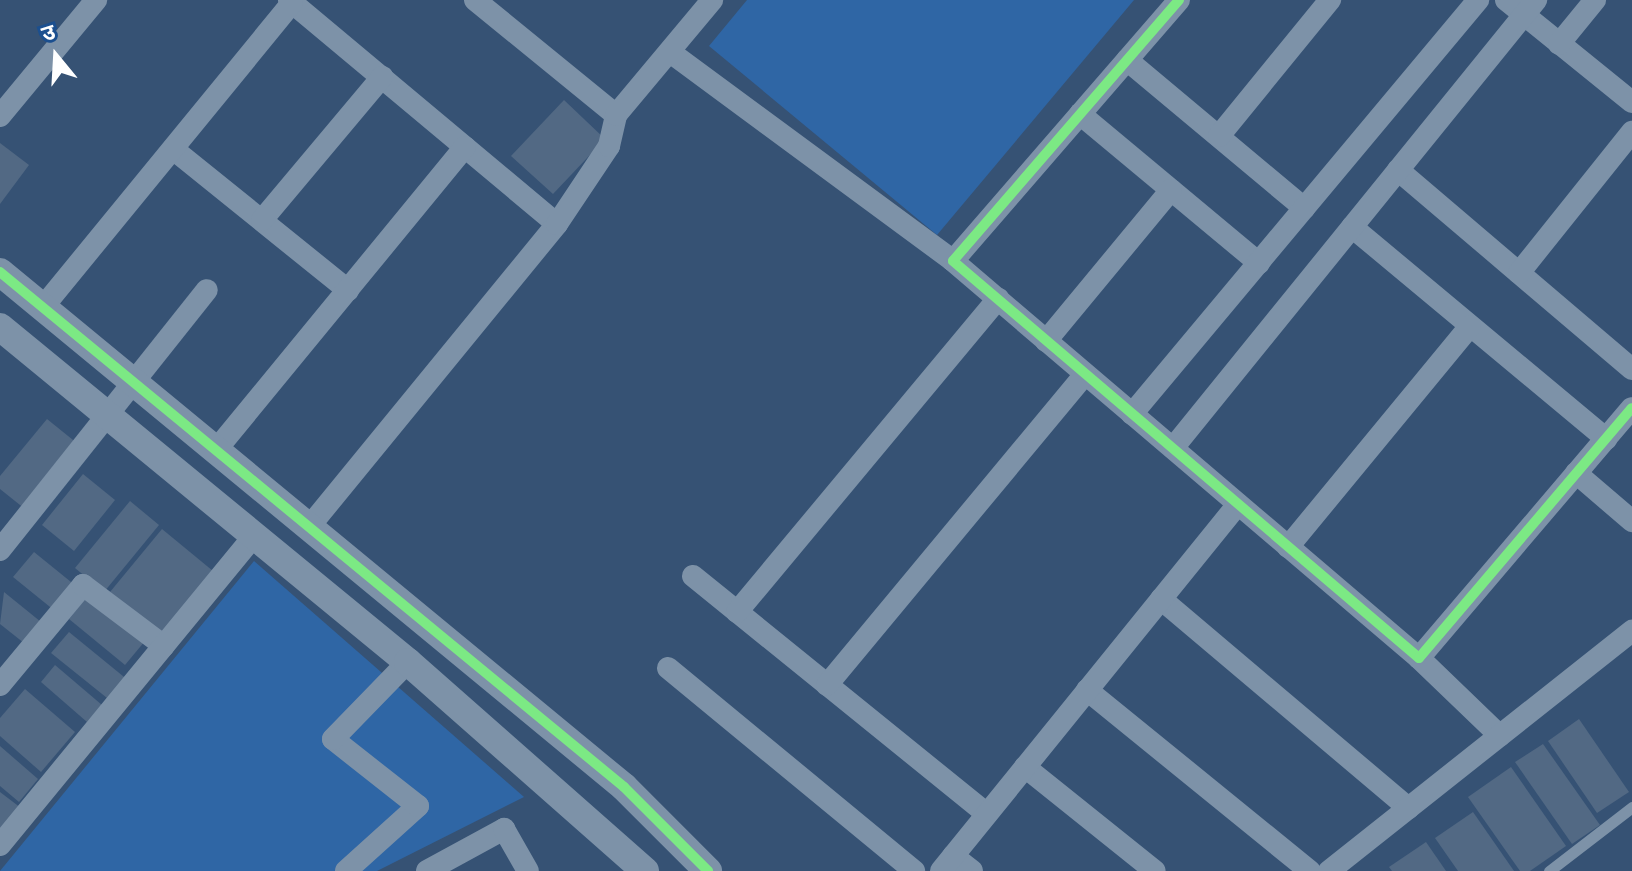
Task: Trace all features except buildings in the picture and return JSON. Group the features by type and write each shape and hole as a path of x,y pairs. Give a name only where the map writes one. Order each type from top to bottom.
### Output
{"street":[{"path":"0,116 96,0"},
{"path":"475,0 616,115"},
{"path":"309,527 557,224 609,146 616,115 712,0"},
{"path":"953,261 1179,0"},
{"path":"1219,136 1330,0"},
{"path":"1132,414 1478,0"},
{"path":"1506,0 1530,7 1559,44 1632,102"},
{"path":"1559,44 1595,0"},
{"path":"43,307 291,2 557,224"},
{"path":"1173,448 1530,7"},
{"path":"670,52 953,261 1419,658 1500,736"},
{"path":"1127,60 1304,208"},
{"path":"262,220 382,77"},
{"path":"1080,114 1259,263"},
{"path":"1519,273 1632,132"},
{"path":"216,450 465,147"},
{"path":"173,149 348,290"},
{"path":"1398,170 1632,369"},
{"path":"1046,341 1171,190"},
{"path":"1352,227 1606,439"},
{"path":"0,272 624,787 708,871"},
{"path":"0,550 112,418 207,290"},
{"path":"737,612 998,299"},
{"path":"1288,547 1470,326"},
{"path":"0,327 408,662 645,871"},
{"path":"827,685 1085,374"},
{"path":"1419,658 1632,408"},
{"path":"1576,473 1632,521"},
{"path":"972,871 947,863 1238,504"},
{"path":"0,845 255,535"},
{"path":"693,576 987,814"},
{"path":"0,685 83,585 164,646"},
{"path":"1161,599 1408,808"},
{"path":"1329,871 1632,631"},
{"path":"346,871 418,806 333,739 408,662"},
{"path":"668,668 914,871"},
{"path":"1087,690 1310,871"},
{"path":"1025,767 1155,871"},
{"path":"427,871 504,829 528,871"}],"lane":[{"path":"1549,871 1632,807"}],"shaded area":[{"path":"747,0 1134,0 937,235 709,46"},
{"path":"254,561 524,797 377,871 0,871"}],"cycle path":[{"path":"1179,0 953,261 1419,658 1632,408"},
{"path":"0,272 624,787 708,871"}]}
